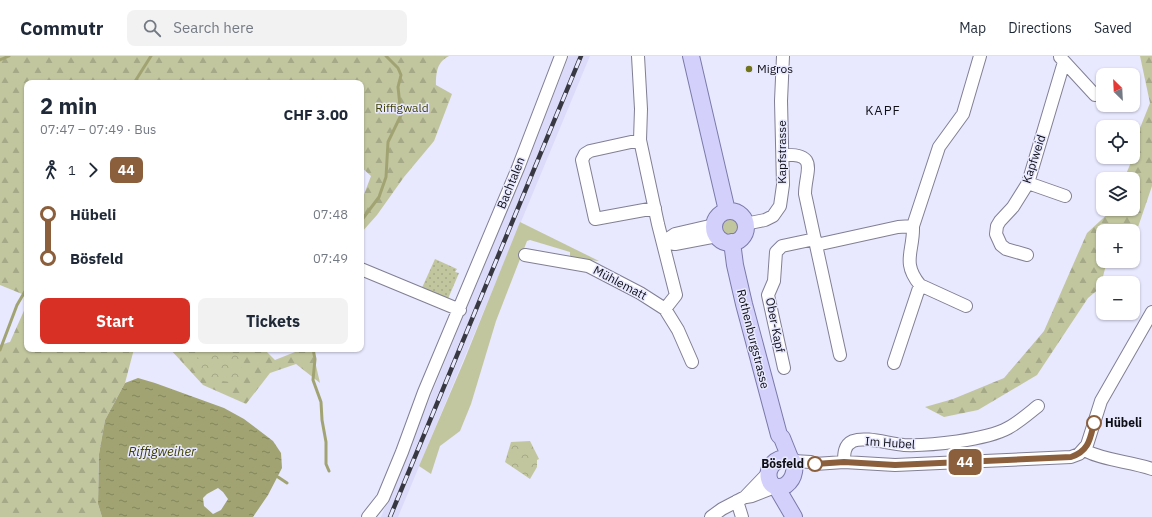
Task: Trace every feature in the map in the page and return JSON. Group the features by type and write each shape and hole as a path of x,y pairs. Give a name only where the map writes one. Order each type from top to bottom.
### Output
{"main road":[{"path":"691,56 727,211"},
{"path":"727,211 737,213 746,224 746,229 741,238 732,242 724,241 716,230 719,216 727,211"},
{"name":"Rothenburgstrasse","path":"732,242 735,265 744,304 779,435 782,438 783,473 794,505 794,515"}],"street":[{"name":"Bachtalen","path":"368,517 383,498 424,392 460,310 515,175 561,56"},
{"path":"638,56 641,109 640,140 676,295 665,309"},
{"name":"Kapfstrasse","path":"746,224 765,220 773,216 780,206 783,185 781,101 783,56"},
{"path":"966,306 920,285 911,272 909,264 913,226 939,147 963,114 980,56"},
{"name":"Kapfweid","path":"1062,59 1095,95"},
{"name":"Kapfweid","path":"1027,255 1006,249 1001,245 996,234 997,226 1028,183 1062,59"},
{"path":"640,140 590,151 585,154 582,160 595,220 655,208"},
{"path":"783,155 798,156 807,163 808,175 805,186 805,194 840,355"},
{"path":"1028,183 1064,196"},
{"name":"Ober-Kapf","path":"784,368 768,295 774,281 776,252 782,246 815,242 898,227 913,226"},
{"path":"663,242 676,244 716,230"},
{"name":"Mühlematt","path":"525,255 588,266 665,309 678,330 692,362"},
{"path":"364,269 460,310"},
{"path":"894,363 920,285"},
{"path":"711,517 783,473 812,468 815,464 844,462 895,465 1071,457 1079,454 1084,450 1090,439 1101,401 1152,312"},
{"name":"Im Hubel","path":"844,462 845,450 852,442 865,439 885,443 922,445 995,434 1010,428 1038,406"},
{"path":"1084,450 1096,456 1129,462 1152,469"},
{"path":"741,499 742,517"}],"shaded area":[{"path":"569,56 590,56 398,517 381,517 512,198"}],"green space":[{"name":"Riffigwald","path":"0,56 449,56 442,61 438,68 436,85 452,94 434,141 404,177 377,215 364,230 364,194 371,176 364,170 364,80 24,80 24,295 0,285"},
{"path":"1140,56 1152,56 1152,186 1139,224 1097,224 1105,216 1140,216 1140,172 1127,172 1130,164 1140,164 1140,128 1150,103"},
{"path":"730,218 736,221 739,227 736,233 730,236 724,233 721,227 724,221"},
{"path":"520,222 599,261 570,258 570,252 530,240 527,241 496,321 471,404 460,431 440,446 431,474 419,466 464,361"},
{"path":"1096,225 1096,268 1105,268 1103,276 1096,276 1096,291 1088,298 1037,375 978,410 944,417 925,407 953,399 1004,378 1044,331 1087,233"},
{"path":"435,259 457,269 455,272 459,273 447,301 421,290"},
{"path":"24,311 24,352 133,352 125,383 105,420 99,454 98,504 102,517 0,517 0,345 10,342"},
{"path":"173,352 267,352 275,360 295,352 315,352 314,357 320,383 296,364 270,373 246,404 203,385"},
{"path":"202,352 221,352 243,356 239,383 205,379 191,365"},
{"path":"530,441 539,459 537,460 537,467 530,479 505,462 511,442"}],"water":[{"name":"Riffigweiher","path":"138,378 224,408 244,419 273,441 281,453 282,468 268,495 253,517 102,517 98,504 99,454 105,420 125,383","holes":["218,488 228,499 221,510 213,514 204,506 203,498"]}],"waterway":[{"path":"0,60 9,56"},
{"path":"136,80 151,56"},
{"path":"364,217 379,197 386,177 388,142 401,115 398,87 401,75 398,68 386,56"},
{"path":"0,350 17,305 24,293"},
{"path":"314,352 315,359 313,380 321,402 322,420 326,442 326,464 329,471"},
{"path":"278,477 287,483"}],"railway":[{"path":"390,517 581,56"}],"bus line":[{"name":"44","path":"815,464 844,462 895,465 1071,457 1084,450 1090,439 1094,423"}],"place":[{"name":"Migros","path":"749,69"},
{"name":"Hübeli","path":"1094,423"},
{"name":"Bösfeld","path":"815,464"}],"district":[{"name":"KAPF","path":"883,110"}]}
